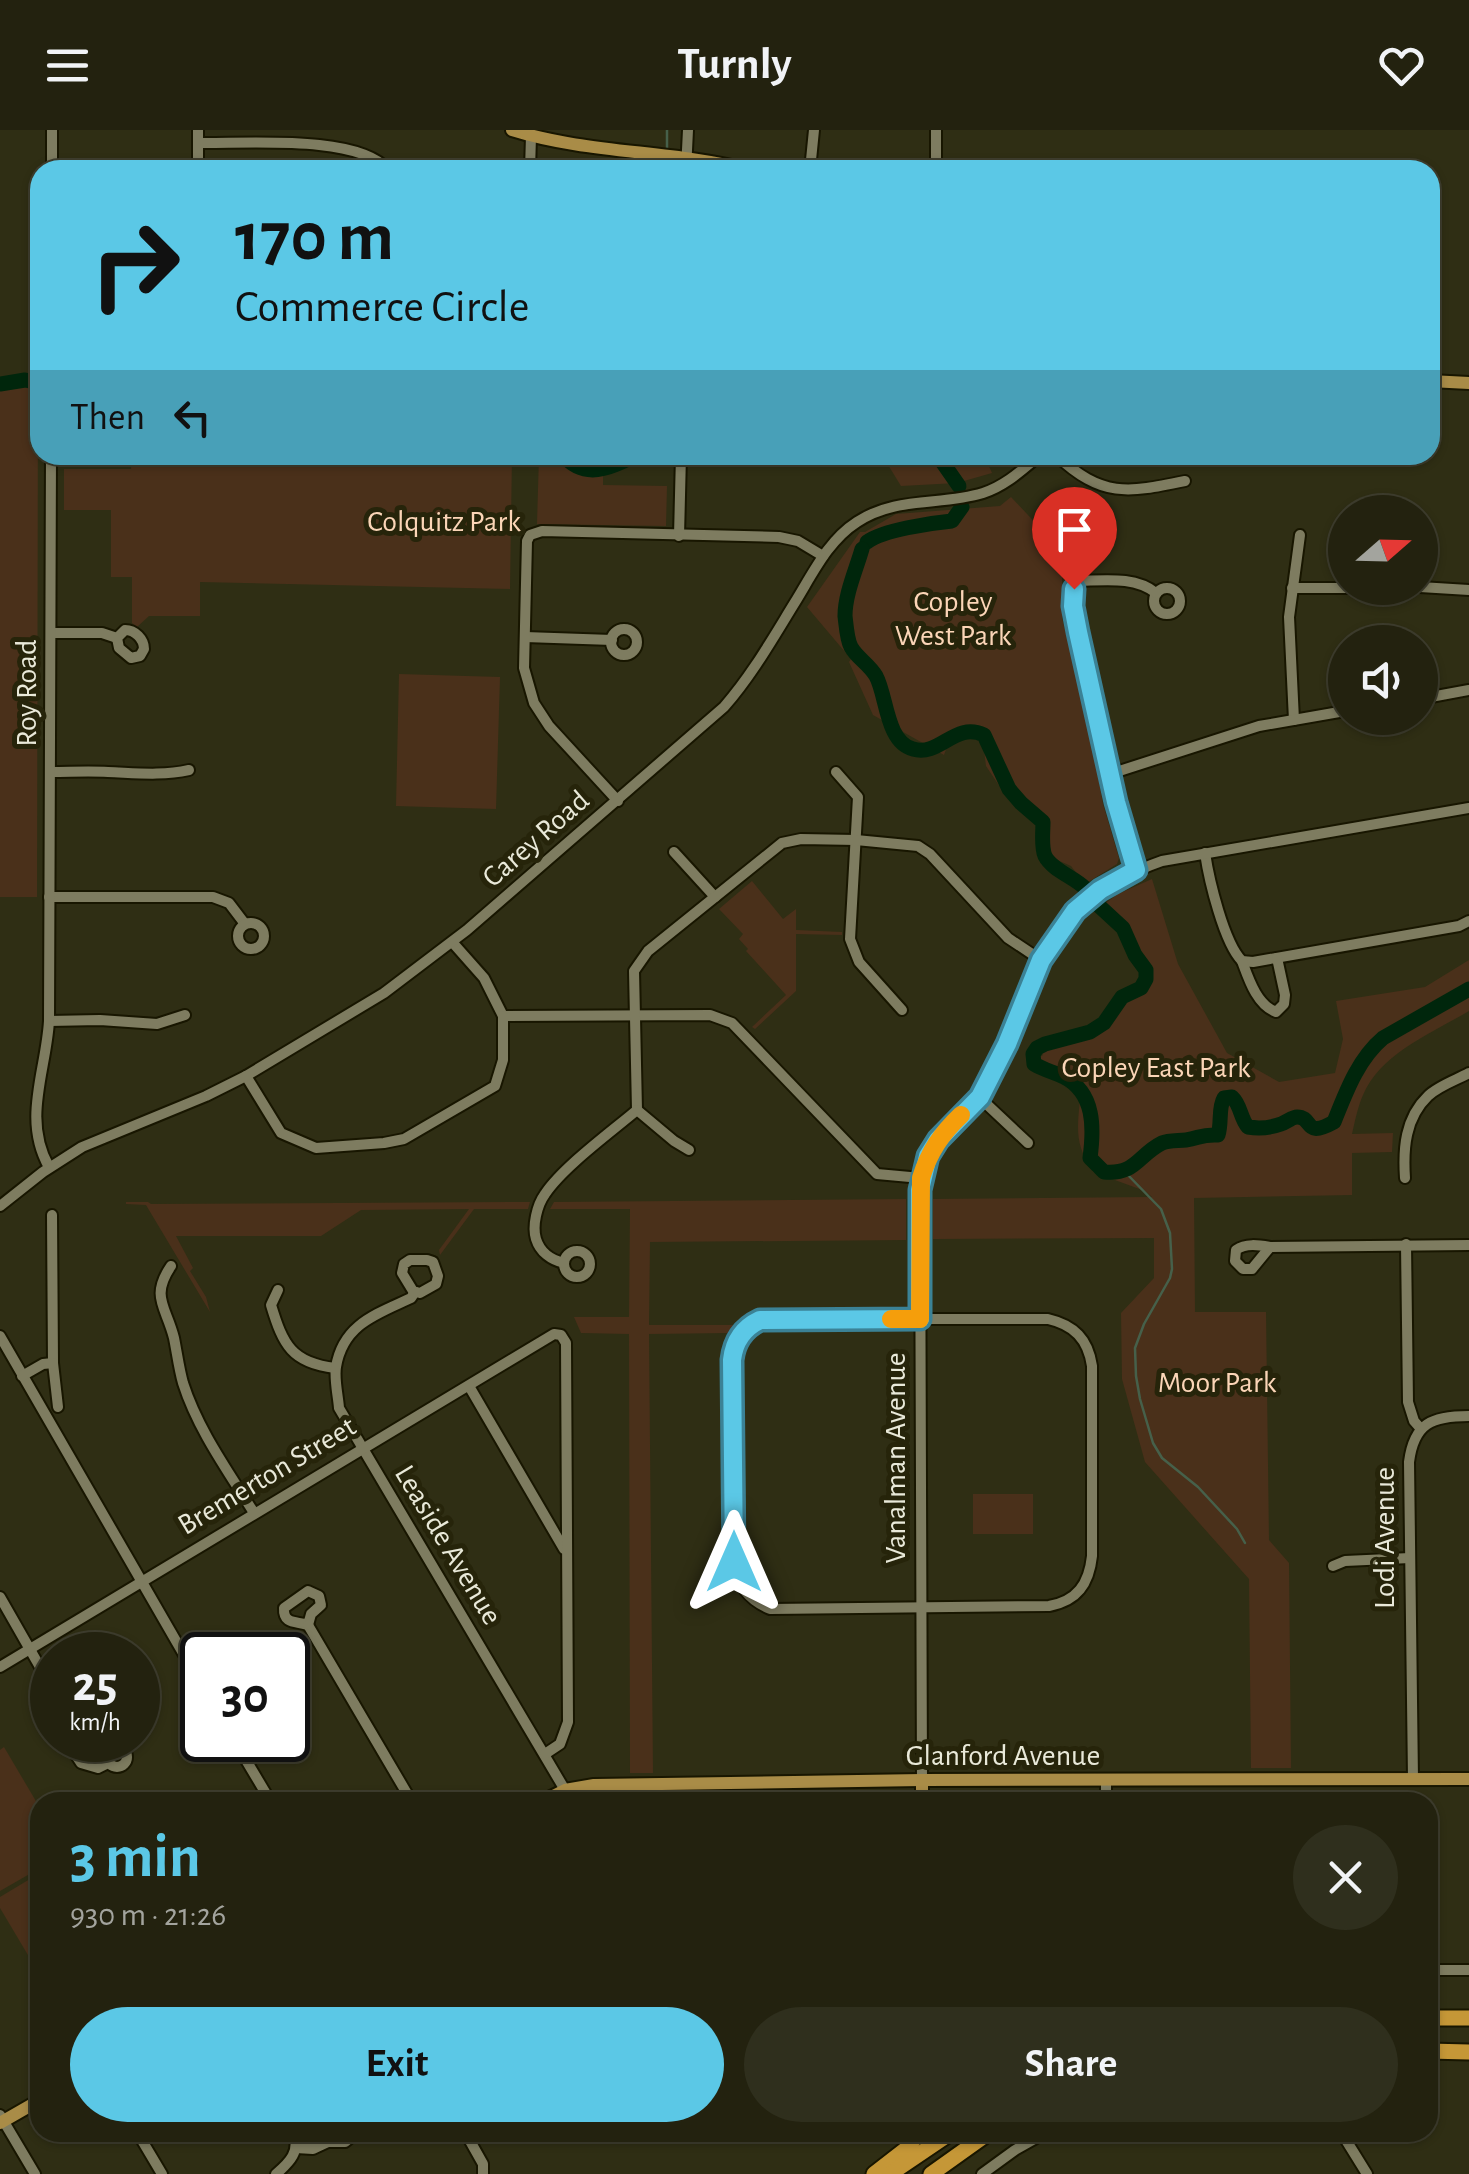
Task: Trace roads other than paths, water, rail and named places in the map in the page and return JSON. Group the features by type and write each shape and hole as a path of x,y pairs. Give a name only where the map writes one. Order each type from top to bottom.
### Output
{"highway":[{"path":"1438,2018 1469,2018"},
{"path":"1438,2048 1469,2048"},
{"path":"874,2174 912,2142"},
{"path":"890,2174 937,2142"},
{"path":"931,2174 976,2142"}],"main road":[{"path":"512,130 665,160"},
{"path":"1440,382 1469,383"},
{"name":"Glanford Avenue","path":"560,1792 594,1786 922,1780 1469,1778"},
{"name":"Vanalman Avenue","path":"922,1780 922,1792"},
{"path":"1,2120 30,2105"}],"street":[{"path":"52,130 52,160"},
{"path":"198,130 198,160"},
{"path":"687,160 688,130"},
{"path":"811,160 814,130"},
{"path":"936,130 936,160"},
{"path":"530,160 531,136"},
{"path":"198,143 331,146 378,160"},
{"name":"Roy Road","path":"49,1167 42,1154 35,1110 48,1020 51,465"},
{"path":"679,536 681,465"},
{"name":"Carey Road","path":"0,1206 49,1167 92,1142 246,1076 384,993 453,942 708,722 737,692 822,556 850,527 898,504 982,493 1027,465"},
{"path":"1067,465 1092,483 1116,490 1141,490 1185,481"},
{"path":"618,801 540,715 529,690 525,637 530,535 542,532 779,537 798,541 822,556"},
{"path":"1294,720 1289,618 1300,535"},
{"path":"1136,870 1110,774 1073,606 1074,581 1133,581 1146,584 1156,593"},
{"path":"1292,588 1328,588"},
{"path":"1438,588 1469,590"},
{"path":"52,633 110,634 118,638"},
{"path":"525,637 612,640"},
{"path":"1438,696 1469,690"},
{"path":"1110,774 1259,726 1328,714"},
{"path":"51,772 126,775 189,770"},
{"path":"836,772 858,797 850,938 858,962 902,1010"},
{"path":"1469,808 1469,816"},
{"name":"Vanalman Avenue","path":"922,1780 921,1178 928,1156 938,1140 980,1097 1007,1044 1041,960 1075,911 1100,890 1162,861 1469,808"},
{"path":"689,1150 637,1110 634,971 648,950 782,843 801,839 856,840 918,846 1008,938 1041,960"},
{"path":"674,852 715,897"},
{"path":"1205,853 1230,944 1263,1004 1276,1012 1284,1004 1285,995 1277,958"},
{"path":"49,898 213,896 228,903 245,924"},
{"path":"1242,961 1459,926 1469,921"},
{"path":"246,1076 281,1133 316,1148 404,1139 495,1086 503,1060 503,1016 484,978 453,942"},
{"path":"503,1016 710,1015 732,1023 877,1174 921,1178"},
{"path":"48,1020 157,1024 185,1016"},
{"path":"1404,1178 1404,1142 1415,1113 1429,1094 1469,1073"},
{"path":"980,1097 1028,1143"},
{"path":"564,1263 547,1256 536,1240 539,1206 571,1166 637,1110"},
{"path":"52,1215 53,1363 58,1406"},
{"name":"Lodi Avenue","path":"1406,1244 1408,1402 1414,1421 1421,1428 1411,1447 1409,1462 1413,1779"},
{"path":"1270,1247 1469,1245"},
{"path":"171,1266 160,1282 160,1297 183,1383 200,1425 254,1513"},
{"path":"278,1290 271,1304 294,1354 314,1366 335,1368 355,1328 373,1314 411,1298 415,1292"},
{"path":"1048,1318 1070,1326 1080,1335 1092,1366 1092,1556 1082,1590 1062,1604 1049,1606 922,1608 770,1609 748,1596 740,1585 734,1562 733,1350 750,1325 760,1320 1048,1318"},
{"name":"Bremerton Street","path":"57,1632 554,1334 561,1335 566,1343 566,1553"},
{"path":"0,1336 180,1648"},
{"path":"22,1376 53,1363"},
{"name":"Leaside Avenue","path":"335,1368 339,1408 564,1790"},
{"path":"468,1386 566,1553 568,1722 560,1744 545,1754"},
{"path":"1421,1428 1436,1419 1469,1416"},
{"path":"1333,1566 1346,1561 1410,1558"},
{"path":"0,1597 30,1648"},
{"path":"308,1625 406,1792"},
{"name":"Bremerton Street","path":"0,1666 30,1648"},
{"path":"80,1762 98,1768 108,1762"},
{"path":"247,1762 264,1792"},
{"path":"1106,1780 1106,1792"},
{"path":"1438,1970 1469,1970"},
{"path":"1,2120 35,2174"},
{"path":"143,2142 162,2174"},
{"path":"276,2174 290,2162 295,2142"},
{"path":"296,2148 313,2148 322,2142"},
{"path":"472,2142 484,2173"},
{"path":"982,2174 1029,2142"},
{"path":"1347,2142 1367,2174"}],"waterway":[{"path":"667,130 667,148"},
{"path":"0,384 30,381"},
{"path":"575,465 588,470 614,465"},
{"path":"944,465 959,486"},
{"path":"867,542 895,531 952,521 962,507"},
{"path":"862,549 847,599 848,636 854,651 876,676 897,737 904,745 923,750 964,732 984,735 1009,789 1043,822 1045,856 1085,888"},
{"path":"1097,904 1123,928 1146,970 1146,979 1141,988 1122,997 1104,1023 1090,1032 1045,1044 1033,1054 1034,1064 1064,1077 1082,1092 1092,1123 1090,1158 1104,1172 1130,1167 1165,1142 1218,1135 1224,1098 1235,1100 1248,1127 1273,1126 1297,1117 1313,1128 1334,1122 1354,1077 1374,1046 1469,989"},
{"path":"1124,1171 1161,1209 1170,1233 1170,1278 1135,1348 1140,1399 1153,1443 1162,1458 1198,1487 1237,1529 1245,1543"}],"park label":[{"name":"Colquitz Park","path":"444,522"},
{"name":"Copley West Park","path":"953,619"},
{"name":"Copley East Park","path":"1156,1068"},
{"name":"Moor Park","path":"1217,1383"}]}
